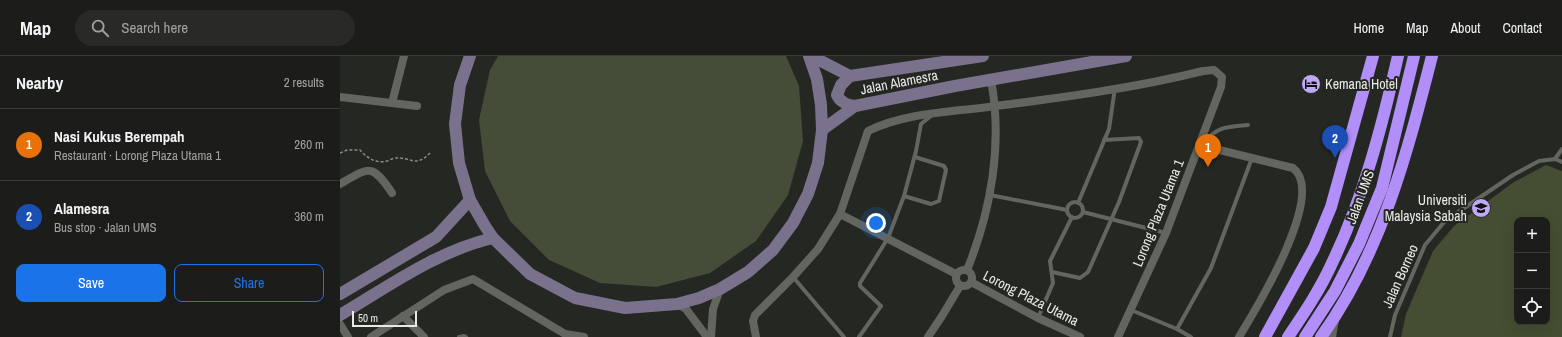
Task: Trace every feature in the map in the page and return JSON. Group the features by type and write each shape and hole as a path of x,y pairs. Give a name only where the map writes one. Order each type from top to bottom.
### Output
{"highway":[{"path":"1265,337 1314,248 1331,207 1373,56"},
{"name":"Jalan UMS","path":"1288,337 1311,303 1333,262 1354,214 1380,131 1398,56"},
{"name":"Jalan UMS","path":"1305,337 1335,291 1359,244 1382,188 1414,56"},
{"path":"1321,337 1336,316 1370,252 1396,184 1432,56"}],"street":[{"path":"392,103 404,56"},
{"path":"470,56 460,85 455,124 458,162 470,200 493,238 530,274 575,298 626,308 677,304 720,289 748,272 768,254 793,224 808,194 816,169 822,130 817,79 810,56"},
{"path":"810,56 850,76"},
{"name":"Jalan Alamesra","path":"983,56 850,76 841,85 837,95 839,99 847,105 855,106 1126,56"},
{"name":"Lorong Plaza Utama 1","path":"1115,88 1203,71 1214,70 1221,74 1221,87 1166,233 1118,337"},
{"name":"Lorong Plaza Utama","path":"968,270 976,249 990,195 995,162 996,106 991,80"},
{"path":"756,337 753,321 755,315 794,278 818,249 840,214 868,131 881,124 932,114 1115,88"},
{"path":"340,97 417,106"},
{"path":"822,130 855,106"},
{"path":"1200,145 1293,168 1298,173 1302,192 1302,203 1296,222 1271,284 1239,337"},
{"path":"340,184 366,170 373,171 381,176 392,193"},
{"path":"340,294 436,237 470,200"},
{"path":"840,214 956,274"},
{"path":"340,315 445,254 473,243 493,238"},
{"path":"968,270 972,276 972,282 965,287 960,286 955,279 956,274 960,271 968,270"},
{"path":"371,337 444,290 473,279 564,336 584,337"},
{"name":"Lorong Plaza Utama","path":"972,282 1038,318 1080,337"},
{"path":"928,337 960,286"},
{"path":"711,337 713,309 720,289"},
{"path":"677,304 686,309 707,337"},
{"path":"402,316 424,337"},
{"path":"1332,337 1336,316"},
{"path":"340,324 348,337"}],"lane":[{"path":"1078,203 1109,128 1115,88"},
{"path":"859,337 881,306 860,286 860,283 888,238 904,196 915,157 921,124 932,114"},
{"path":"1200,145 1215,130 1248,125"},
{"path":"1052,272 1080,278 1088,272 1112,219 1141,142 1139,138 1129,137 1104,140"},
{"path":"1562,149 1555,159 1562,162"},
{"path":"904,196 931,204 938,201 946,170 944,166 915,157"},
{"path":"1177,329 1211,268 1252,158"},
{"name":"Jalan Borneo","path":"1390,337 1395,315 1425,245 1445,222 1513,175 1539,161 1555,159"},
{"path":"990,195 1067,210 1072,217"},
{"path":"1067,210 1070,205 1078,203"},
{"path":"1078,203 1082,207 1083,212"},
{"path":"1083,212 1166,233"},
{"path":"1072,217 1079,217 1083,212"},
{"path":"1038,318 1053,283 1050,261 1072,217"},
{"path":"794,278 844,337"},
{"path":"1131,310 1177,329 1191,337"},
{"path":"459,337 466,337"}],"path":[{"path":"340,153 360,150 365,156 377,162 397,158 412,162 423,159 430,153"}],"green space":[{"path":"498,56 786,56 799,86 803,141 788,195 756,241 710,273 656,287 600,283 549,260 510,221 485,171 479,120 490,70"},
{"path":"1546,165 1562,171 1562,337 1401,337 1406,314 1433,251 1454,226 1514,182"}],"place":[{"name":"Kemana Hotel","path":"1311,84"},
{"name":"Alamesra","path":"1335,158"},
{"name":"Nasi Kukus Berempah","path":"1208,167"},
{"name":"Universiti Malaysia Sabah","path":"1481,208"}]}
